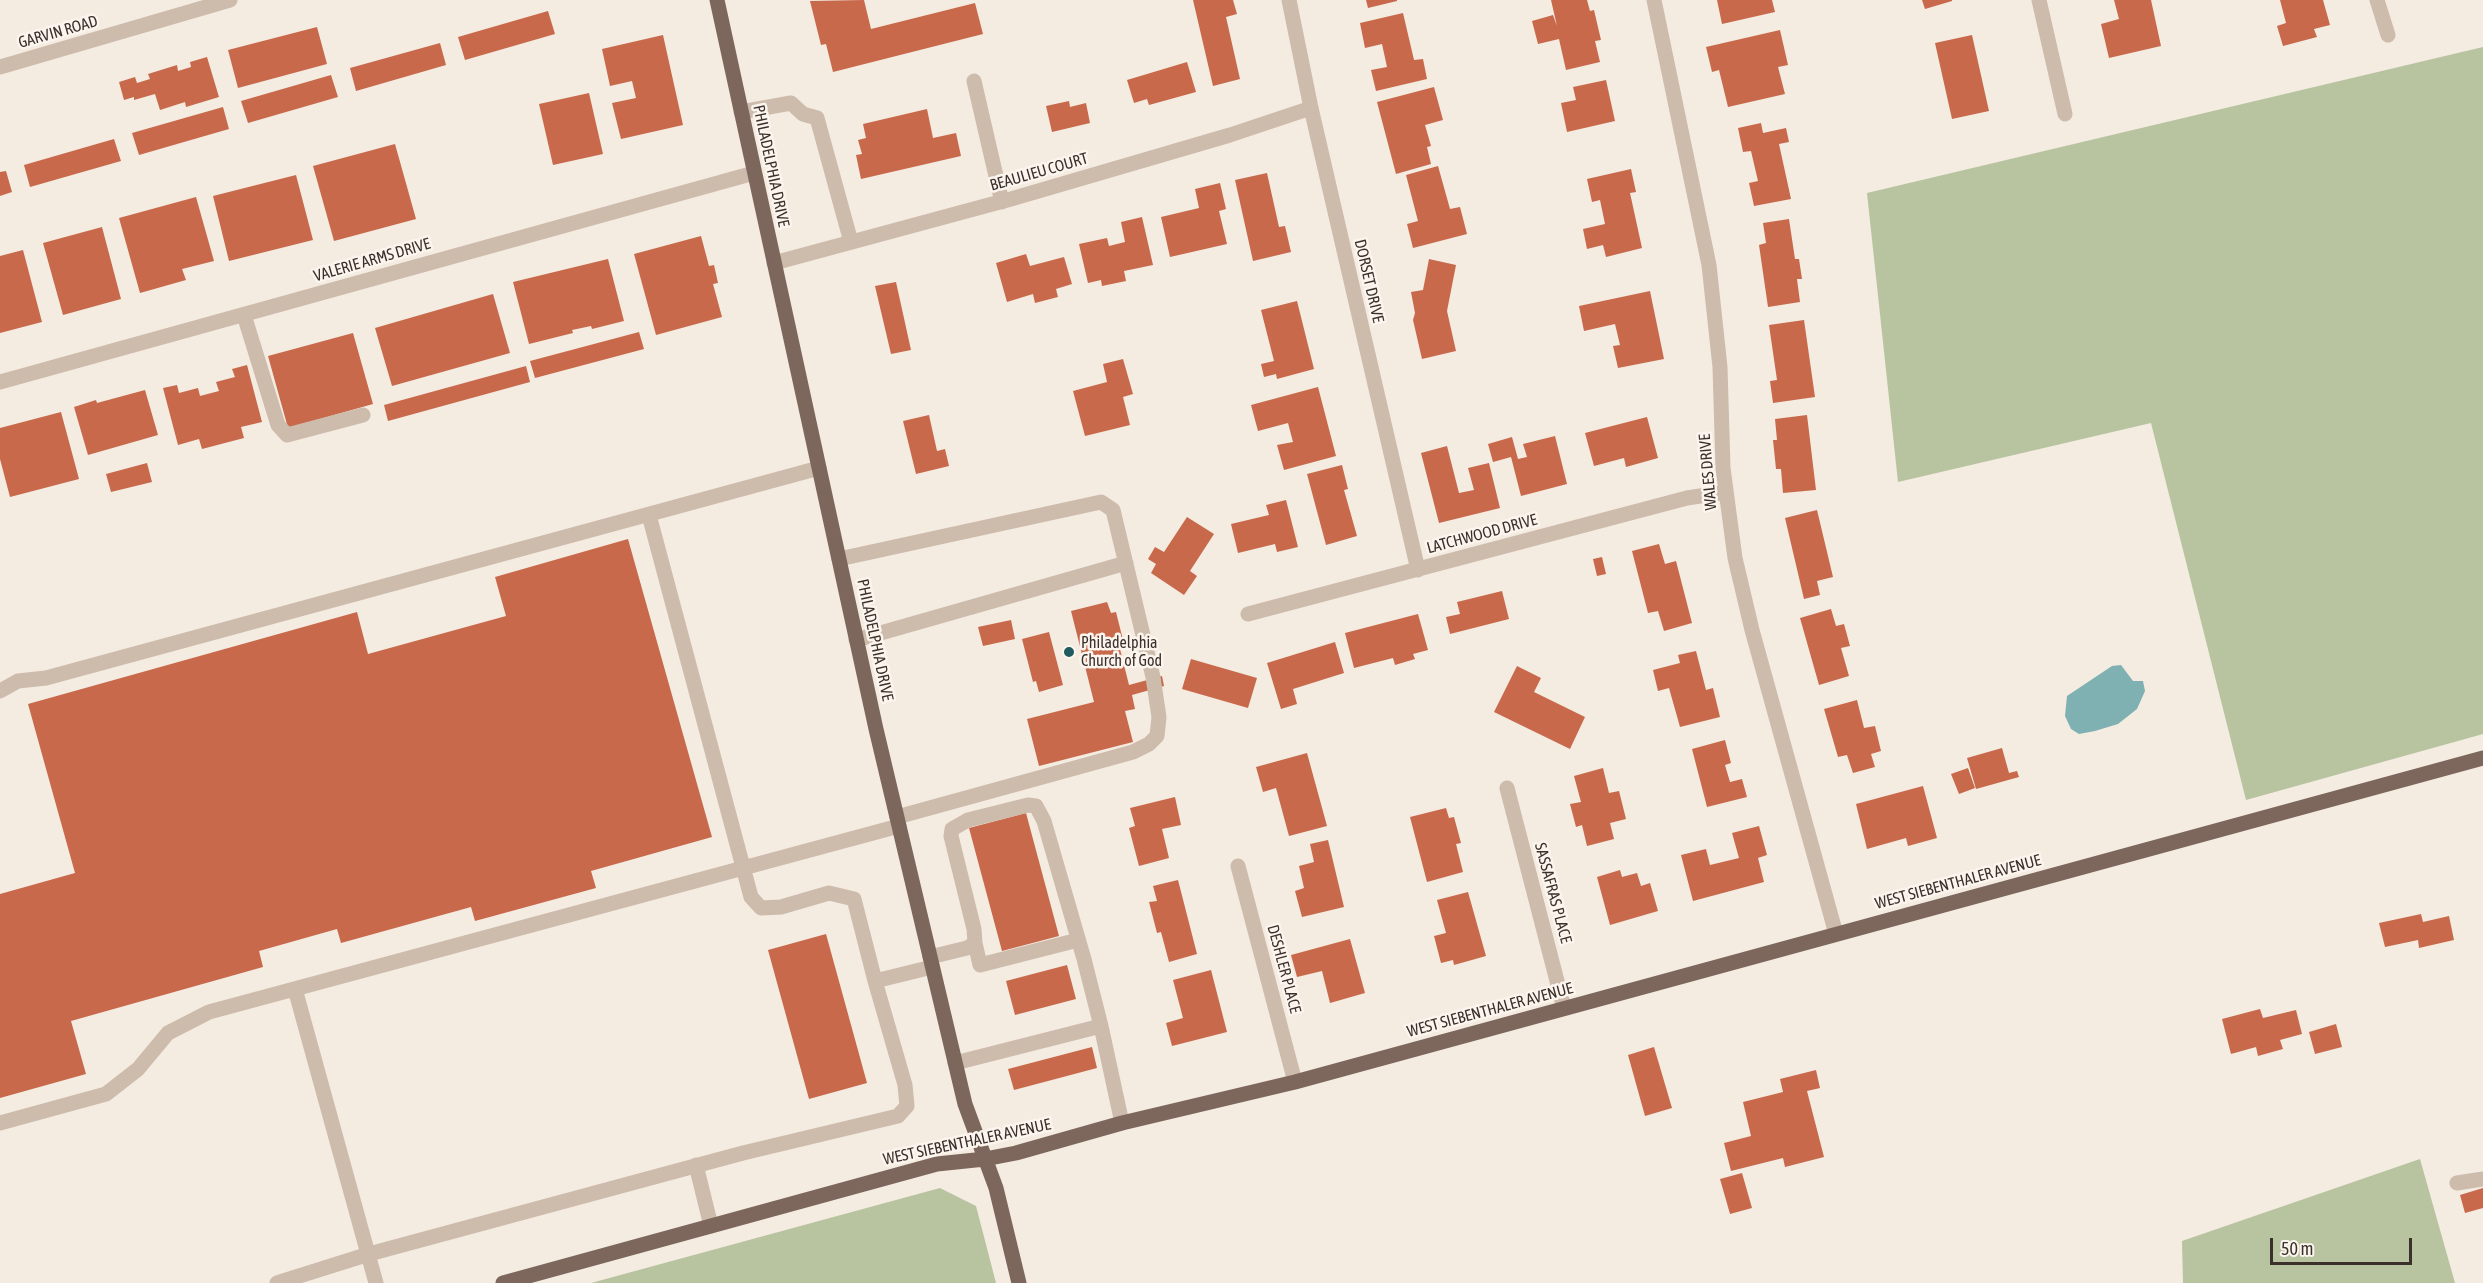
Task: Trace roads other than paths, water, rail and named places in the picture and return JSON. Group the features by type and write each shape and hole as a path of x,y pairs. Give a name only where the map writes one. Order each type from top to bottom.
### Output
{"main road":[{"name":"PHILADELPHIA DRIVE","path":"717,0 856,640 898,822 965,1104 996,1188 1018,1283"},
{"name":"WEST SIEBENTHALER AVENUE","path":"503,1283 937,1164 1016,1153 1122,1123 1295,1082 2483,758"}],"street":[{"name":"GARVIN ROAD","path":"0,67 230,0"},
{"name":"DORSET DRIVE","path":"1289,0 1311,108 1418,570"},
{"name":"WALES DRIVE","path":"1654,0 1709,265 1720,367 1726,492 1735,558 1752,630 1836,934"},
{"path":"2038,0 2065,114"},
{"path":"2378,0 2388,35"},
{"path":"974,81 1002,202"},
{"path":"741,112 791,103 803,114 817,118 851,242"},
{"name":"BEAULIEU COURT","path":"774,263 1002,202 1311,108"},
{"name":"VALERIE ARMS DRIVE","path":"0,382 754,173"},
{"path":"244,315 278,425 287,435 363,415"},
{"path":"0,691 18,681 46,678 819,468"},
{"name":"LATCHWOOD DRIVE","path":"1248,615 1687,498 1726,492"},
{"path":"0,1123 106,1094 138,1070 168,1033 209,1012 742,868 1132,752 1149,744 1156,736 1159,717 1153,677 1113,510 1101,502 839,559"},
{"path":"277,1283 369,1254 696,1165 897,1116 907,1106 905,1085 854,899 829,893 781,907 761,908 751,897 649,515"},
{"path":"856,640 1126,563"},
{"name":"SASSAFRAS PLACE","path":"1507,788 1564,1008"},
{"path":"1078,940 980,965 974,929 951,836 952,829 968,820 1028,805 1036,806 1041,812 1078,940 1101,1026 1122,1123"},
{"name":"DESHLER PLACE","path":"1238,866 1295,1082"},
{"path":"875,981 931,962 975,943"},
{"path":"295,989 376,1283"},
{"path":"955,1063 1101,1026"},
{"path":"696,1165 711,1226"},
{"path":"2457,1182 2483,1179"}],"water":[{"path":"2121,665 2133,681 2143,681 2145,691 2137,709 2118,724 2095,731 2079,734 2071,729 2065,716 2067,696 2112,666"}],"place":[{"name":"Philadelphia Church of God","path":"1069,652"}]}
